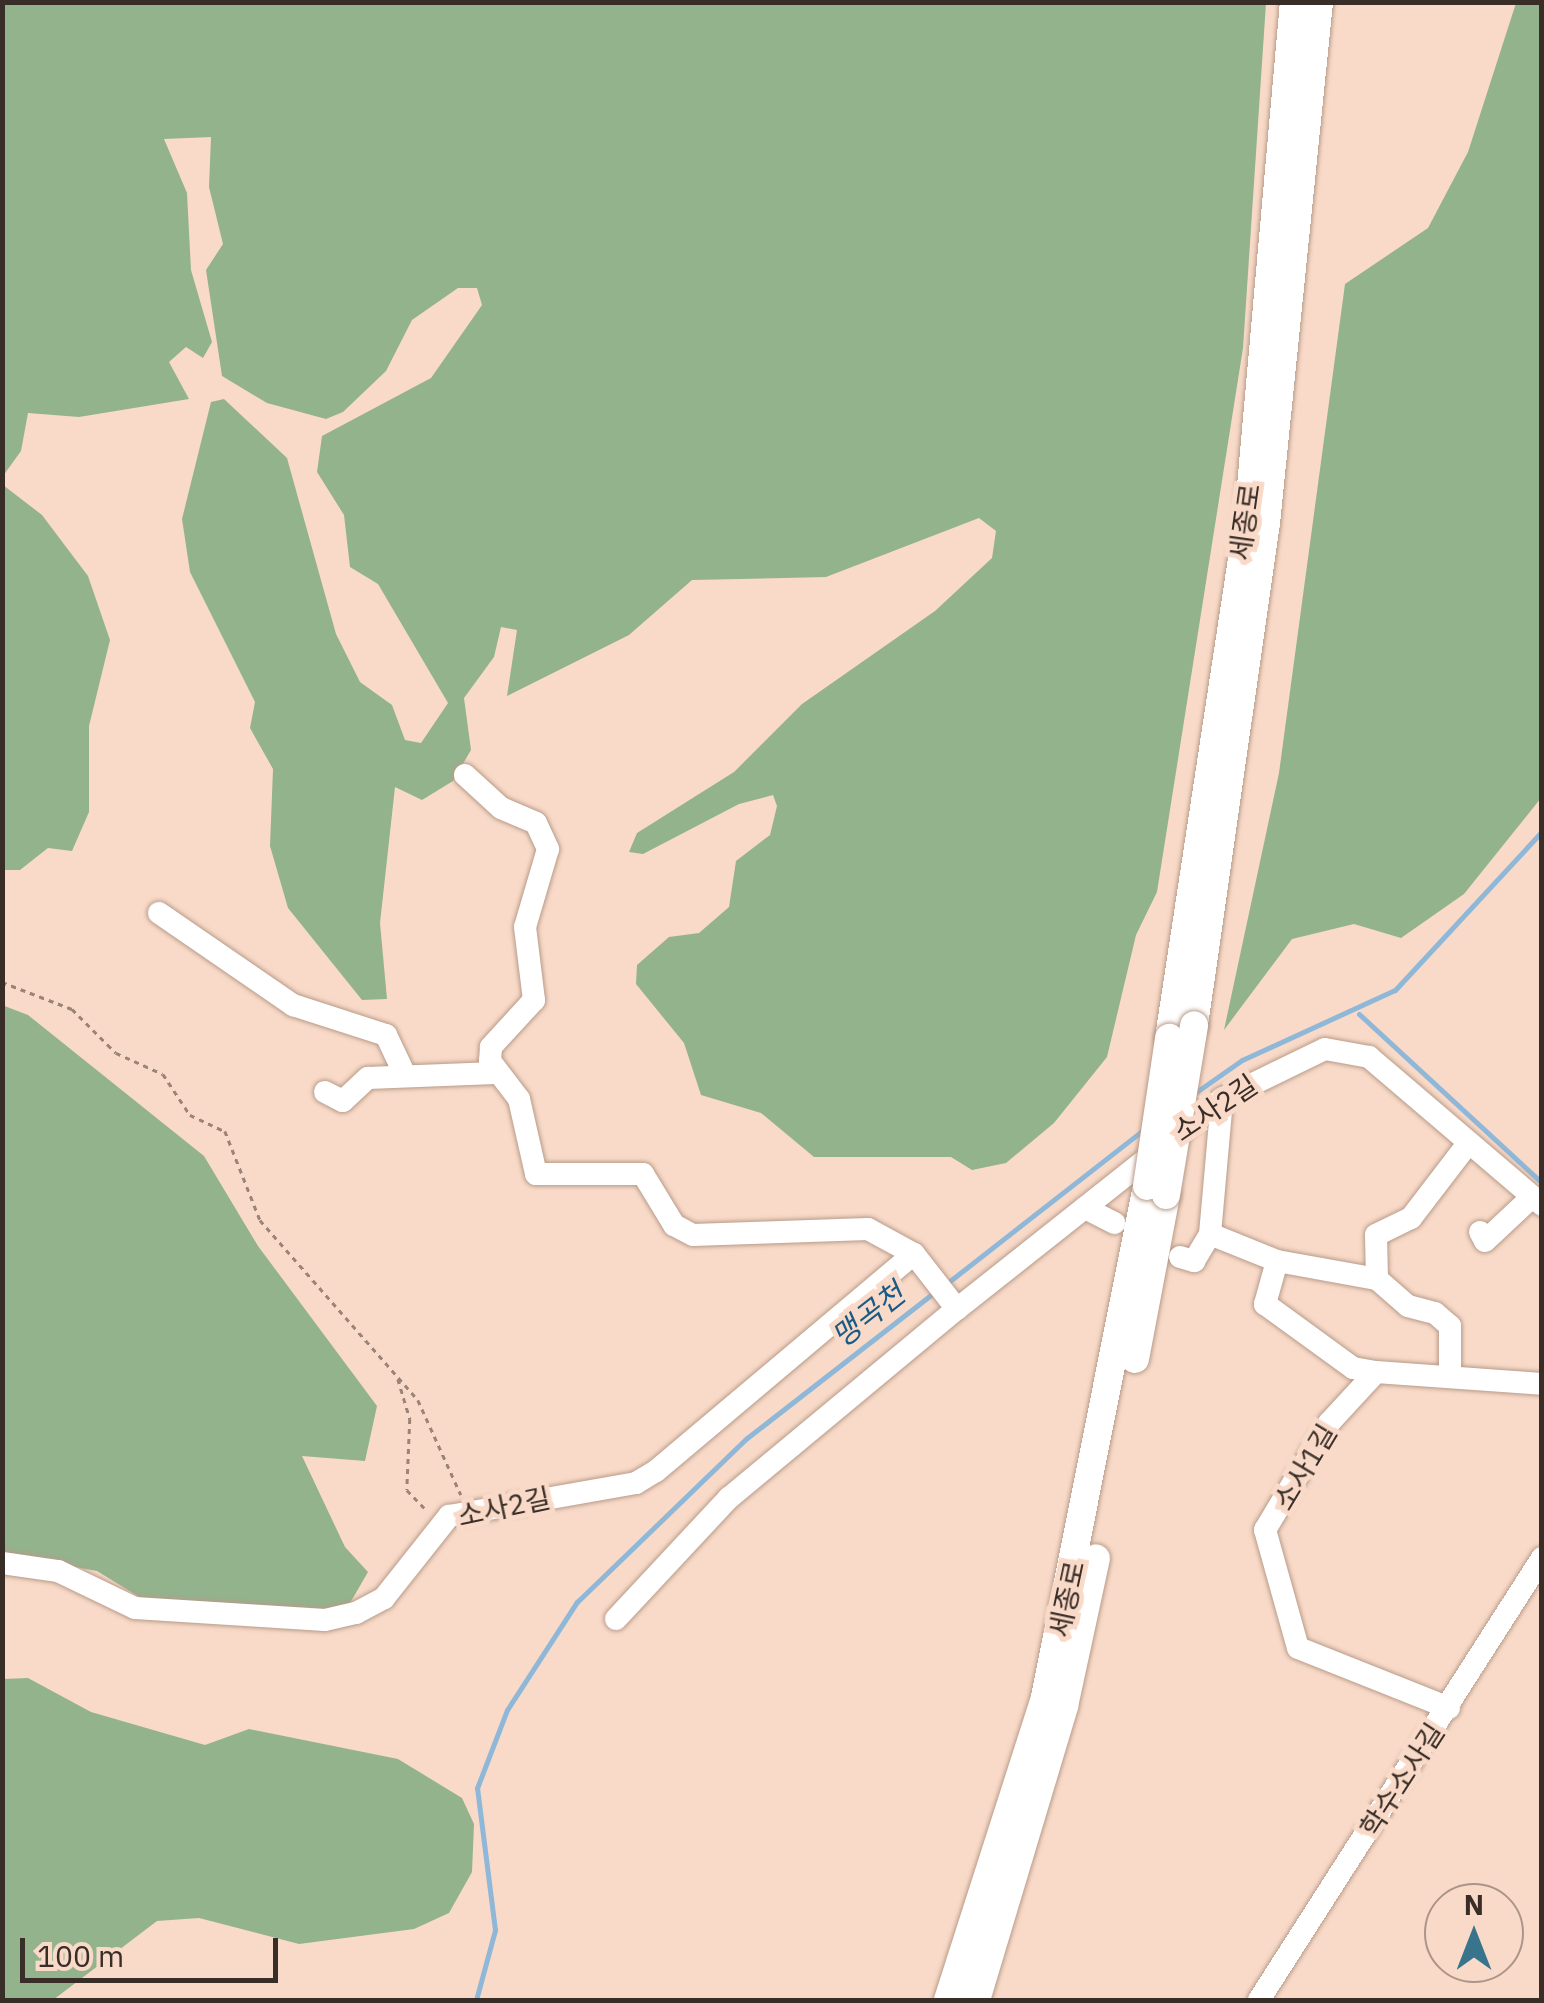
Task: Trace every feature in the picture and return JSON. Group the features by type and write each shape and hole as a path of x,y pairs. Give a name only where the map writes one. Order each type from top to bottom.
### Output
{"main road":[{"name":"세종로","path":"1182,1031 1248,520 1294,2"},
{"name":"세종로","path":"1182,1031 1266,522 1319,2"},
{"path":"1156,1191 1182,1031"},
{"name":"세종로","path":"948,2000 1046,1697 1156,1191"},
{"name":"세종로","path":"976,2000 1064,1706 1156,1191"}],"street":[{"path":"465,775 502,808 536,823 548,849 525,927 534,1000 491,1047 495,1073"},
{"path":"159,913 293,1004 386,1036 405,1075"},
{"name":"소사2길","path":"616,1619 729,1498 955,1305 1222,1099 1308,1056 1345,1049 1369,1058 1466,1146 1536,1201"},
{"path":"325,1092 343,1101 368,1078 495,1073 514,1087 529,1162 544,1179 632,1170 653,1181 683,1232 868,1229 916,1256 955,1305"},
{"path":"1180,1256 1194,1261 1210,1234 1222,1099"},
{"path":"1377,1280 1376,1235 1411,1218 1466,1146"},
{"path":"1480,1232 1486,1241 1536,1201"},
{"path":"1085,1208 1114,1223"},
{"path":"1210,1234 1277,1261 1377,1280 1450,1326 1450,1376"},
{"name":"소사2길","path":"2,1563 58,1571 136,1608 325,1620 384,1598 441,1524 467,1510 636,1483 916,1256"},
{"path":"1277,1261 1265,1304 1353,1368 1542,1384"},
{"name":"소사1길","path":"1376,1372 1329,1423 1265,1530 1298,1648 1449,1708"},
{"name":"학수소사길","path":"1258,2000 1542,1558"}],"path":[{"path":"2,982 72,1010 116,1052 163,1074 190,1115 225,1131 260,1220 418,1400 467,1510"},
{"path":"397,1378 410,1419 407,1490 441,1524"}],"green space":[{"path":"3,3 1266,3 1243,348 1157,892 1136,935 1107,1057 1054,1123 1006,1163 972,1170 951,1157 814,1157 761,1113 701,1095 684,1043 636,984 637,965 669,937 699,933 729,907 736,861 770,835 777,806 773,795 739,804 643,854 629,852 637,833 734,772 802,704 935,611 992,558 996,531 979,518 826,577 692,580 629,635 507,696 517,630 501,627 494,657 464,698 471,750 453,781 422,800 395,787 380,923 387,999 362,1000 288,908 270,846 273,769 250,728 255,702 190,572 182,519 211,402 224,399 287,458 336,634 360,682 392,705 405,740 421,743 448,703 378,584 350,567 344,515 317,472 322,436 431,378 482,305 477,288 458,288 412,320 386,371 343,412 326,419 267,403 222,376 206,270 223,244 209,187 211,137 164,139 187,193 191,270 212,342 203,358 186,347 169,362 189,399 79,417 28,413 21,451 3,476"},
{"path":"1516,3 1542,3 1541,798 1464,894 1401,938 1354,924 1292,939 1224,1030 1279,773 1345,284 1428,228 1468,152"},
{"path":"3,485 42,515 88,576 110,640 89,726 89,812 72,851 48,848 20,870 2,870"},
{"path":"2,1005 28,1015 204,1156 258,1246 377,1406 365,1461 302,1456 345,1547 368,1572 346,1610 141,1598 97,1571 3,1554"},
{"path":"28,1678 91,1712 205,1745 249,1729 398,1759 462,1798 474,1824 472,1872 449,1913 414,1929 299,1944 199,1918 157,1921 53,2000 3,2000 3,1679"}],"waterway":[{"name":"맹곡천","path":"1192,1095 1242,1060 1395,990 1542,831"},
{"path":"1359,1014 1542,1183"},
{"name":"맹곡천","path":"946,1284 1146,1128"},
{"name":"맹곡천","path":"476,2000 495,1930 477,1788 507,1710 577,1602 747,1438 937,1290"}]}
